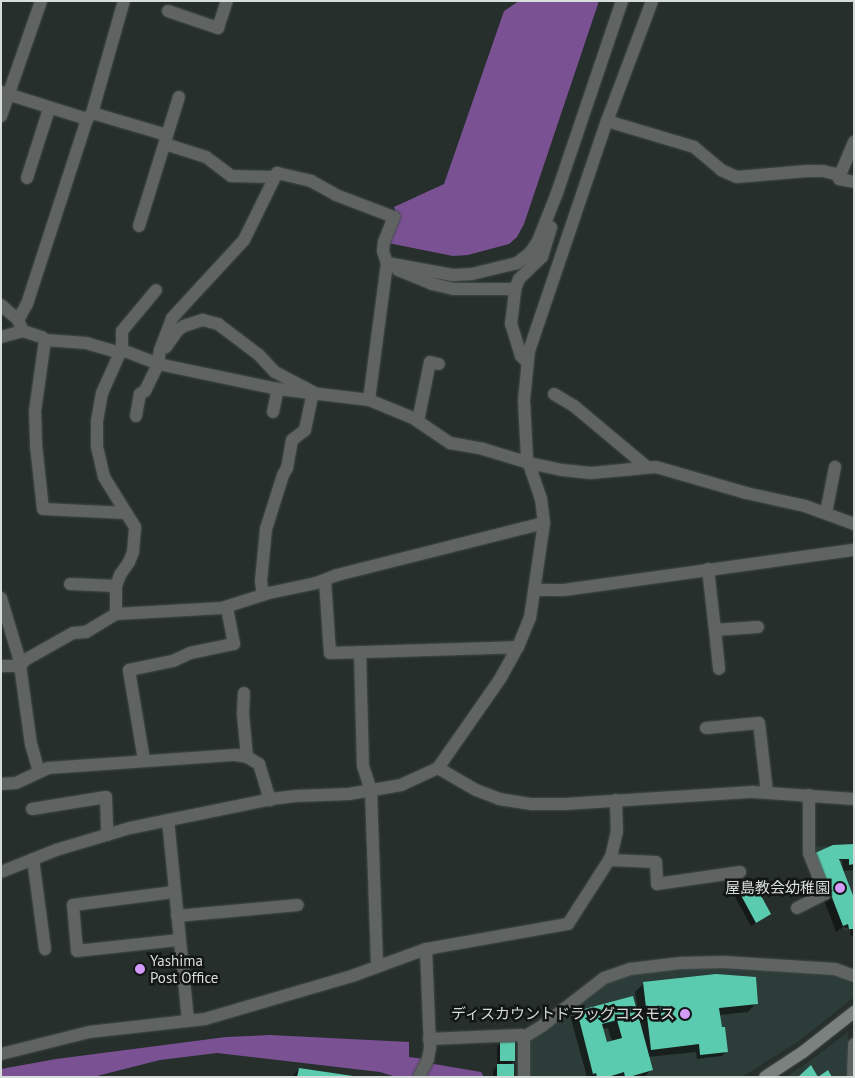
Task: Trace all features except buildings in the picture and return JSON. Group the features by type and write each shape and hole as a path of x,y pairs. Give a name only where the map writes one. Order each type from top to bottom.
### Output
{"main road":[{"path":"765,1077 852,1016"}],"street":[{"path":"1,116 5,93 41,1"},
{"path":"1,337 20,326 90,116 124,1"},
{"path":"168,11 218,28 228,1"},
{"path":"387,263 453,275 498,269 516,262 530,253 538,242 557,193 622,1"},
{"path":"1,872 56,850 168,820 270,800 370,791 401,785 438,768 457,737 480,710 518,647 530,618 544,523 541,499 529,463 524,400 527,362 540,318 607,121 652,1"},
{"path":"5,93 49,109 90,116 165,140 206,157 231,176 273,178"},
{"path":"138,226 179,97"},
{"path":"27,178 49,109"},
{"path":"607,121 694,147 721,170 737,178 806,171 823,171 840,175"},
{"path":"854,142 839,180 854,182"},
{"path":"159,362 160,350 172,318 244,240 277,173 311,181 336,195 394,217 384,242 383,251 387,263 369,400"},
{"path":"527,362 521,356 511,324 514,289 519,279 542,257 558,201 557,193"},
{"path":"387,263 432,284 453,289 514,289"},
{"path":"116,614 116,586 120,575 130,562 133,552 135,527 104,478 97,447 97,421 102,393 121,352 122,330 156,290"},
{"path":"1,306 20,326 46,340 86,343 278,389 369,400 418,421 450,443 483,449 529,463 562,470 591,473 656,467 694,476 746,493 805,506 854,524"},
{"path":"136,416 140,394 145,390 177,331 184,326 203,320 218,324 259,355 276,372 312,392"},
{"path":"46,340 35,411 36,445 43,508 126,513"},
{"path":"418,421 430,362 439,364"},
{"path":"273,412 278,389"},
{"path":"263,595 261,581 266,529 283,474 287,468 292,440 305,430 312,392"},
{"path":"554,394 574,406 647,467"},
{"path":"826,513 835,467"},
{"path":"20,666 25,660 73,634 86,632 116,614 227,607 263,595 544,523"},
{"path":"535,590 564,590 854,550"},
{"path":"708,569 719,670"},
{"path":"325,580 330,653 518,647"},
{"path":"70,584 116,586"},
{"path":"1,598 20,658 31,744 39,772"},
{"path":"144,760 129,670 173,660 190,653 234,644 227,607"},
{"path":"715,630 758,627"},
{"path":"360,652 363,766 370,791 377,967"},
{"path":"1,666 20,666"},
{"path":"244,693 243,714 247,757"},
{"path":"706,728 759,724 767,792"},
{"path":"1,784 16,784 48,768 236,755 247,757 259,764 270,800"},
{"path":"438,768 461,783 499,799 532,804 767,792 854,799"},
{"path":"797,908 825,894 809,853 809,795"},
{"path":"32,809 106,797 107,835"},
{"path":"1,1054 89,1032 205,1019 377,967 426,949 568,924 609,860 617,832 616,800"},
{"path":"168,820 188,1021"},
{"path":"33,859 45,949"},
{"path":"609,860 656,862 657,884 740,872"},
{"path":"174,892 73,904 78,951 179,940"},
{"path":"177,916 298,905"},
{"path":"419,1077 428,1059 426,949"},
{"path":"429,1039 524,1037 548,1022 604,978 630,969 681,963 724,962 835,970 854,976"},
{"path":"524,1037 524,1077"},
{"path":"853,1077 854,1044"}],"shaded area":[{"path":"519,1 599,1 524,224 517,237 509,244 468,255 453,256 388,243 398,218 394,207 444,184 504,11"},
{"name":"屋島教会幼稚園","path":"854,844 854,931 844,930 810,847"},
{"path":"681,966 832,973 847,979 853,985 854,997 799,1041 742,1077 529,1077 528,1038 613,976"},
{"path":"848,1032 847,1077 786,1077 807,1063"},
{"path":"270,1035 409,1042 409,1057 425,1059 434,1064 481,1072 484,1077 396,1077 380,1072 217,1053 160,1060 93,1077 1,1077 1,1069 56,1059 226,1037"}],"place":[{"name":"屋島教会幼稚園","path":"840,888"},
{"name":"Yashima Post Office","path":"140,969"},
{"name":"ディスカウントドラッグコスモス","path":"685,1014"}]}
